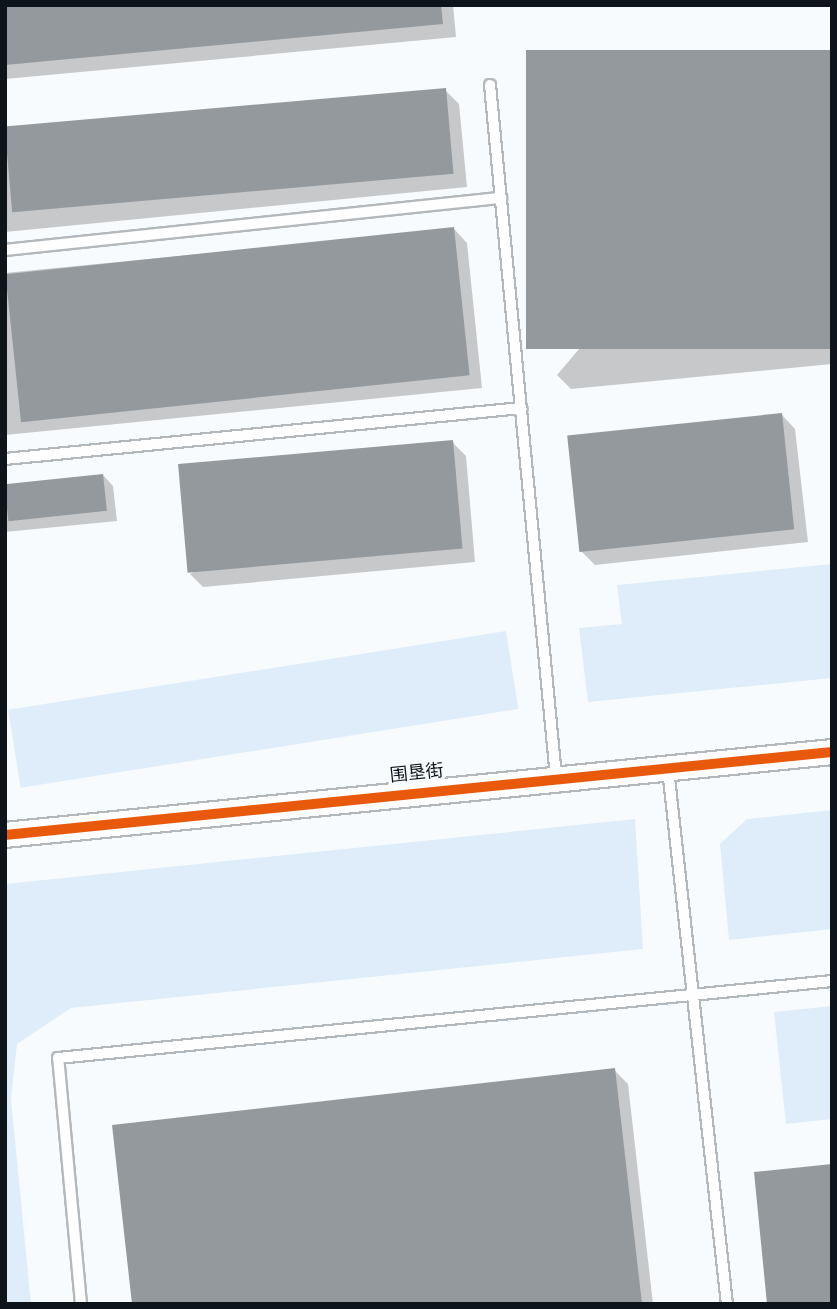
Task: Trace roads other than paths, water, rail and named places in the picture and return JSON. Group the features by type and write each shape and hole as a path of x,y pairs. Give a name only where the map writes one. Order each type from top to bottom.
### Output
{"street":[{"name":"围垦街","path":"5,835 832,752"}],"lane":[{"path":"490,85 556,778"},
{"path":"5,250 501,198"},
{"path":"5,458 521,408"},
{"path":"668,768 727,1304"},
{"path":"81,1304 58,1058 832,981"}]}
